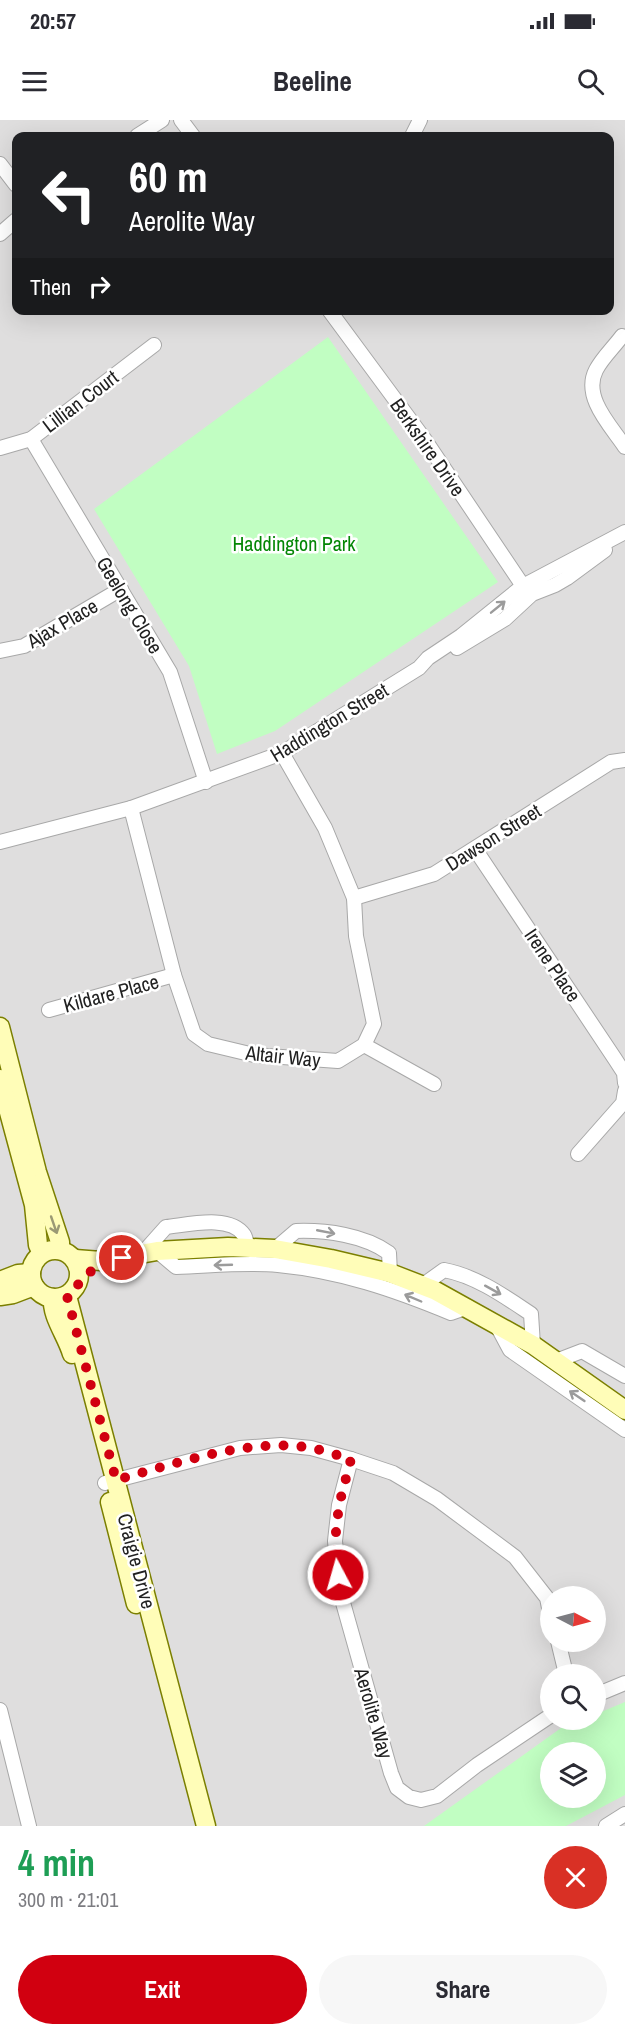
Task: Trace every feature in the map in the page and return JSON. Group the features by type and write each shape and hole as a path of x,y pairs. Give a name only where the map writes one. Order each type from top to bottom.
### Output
{"main road":[{"path":"0,1027 37,1172 60,1242 59,1254"},
{"path":"0,1080 34,1205 38,1245 59,1254 101,1261 150,1252 228,1247 275,1249 390,1273 423,1285 496,1323 533,1345 625,1410"},
{"path":"0,1296 13,1294 33,1280 35,1260 59,1254"},
{"path":"59,1254 80,1272 65,1293"},
{"path":"0,1281 18,1274 33,1280 44,1296 65,1293 101,1261"},
{"name":"Craigie Drive","path":"65,1293 111,1481 206,1826"},
{"name":"Craigie Drive","path":"111,1481 119,1543 193,1826"}],"street":[{"path":"143,132 162,120"},
{"path":"180,120 190,132"},
{"path":"0,164 12,180"},
{"path":"0,234 12,224"},
{"name":"Berkshire Drive","path":"333,315 424,440 523,586"},
{"path":"622,336 596,370 591,386 595,401 625,447"},
{"name":"Lillian Court","path":"0,448 31,439 154,345"},
{"name":"Geelong Close","path":"31,439 170,672 206,782"},
{"name":"Haddington Street","path":"0,842 131,808 282,753 419,668 428,658 470,629 523,586 625,532"},
{"path":"419,668 427,667 483,633 505,619 532,594 555,585 598,554 625,539"},
{"name":"Ajax Place","path":"0,651 24,646 122,589"},
{"path":"282,753 325,828 354,898 356,936 374,1024 364,1045 434,1084"},
{"name":"Dawson Street","path":"354,898 434,874 611,762 625,760"},
{"name":"Altair Way","path":"131,808 174,975 195,1034 208,1044 255,1055 338,1061 364,1045"},
{"name":"Irene Place","path":"475,849 624,1073 625,1083"},
{"name":"Kildare Place","path":"49,1010 174,975"},
{"path":"578,1154 623,1103 625,1091"},
{"path":"248,1249 243,1234 229,1223 206,1223 166,1227 150,1252 176,1267 277,1265 357,1278 403,1293 451,1313 468,1307"},
{"path":"275,1249 296,1231 319,1230 379,1245 389,1253 390,1273"},
{"path":"423,1285 444,1270 461,1273 498,1292 531,1314 533,1345"},
{"path":"496,1323 510,1350 625,1430"},
{"path":"556,1361 582,1351 625,1376"},
{"path":"111,1481 240,1448 281,1445 311,1448 393,1473 436,1499 515,1557 540,1589"},
{"name":"Aerolite Way","path":"351,1459 339,1505 335,1541 340,1592 397,1788 409,1797 421,1800 437,1796 477,1765 540,1723"},
{"path":"606,1691 625,1683"},
{"path":"0,1710 29,1826"},
{"path":"606,1826 625,1814"}],"shaded area":[{"path":"0,120 625,120 625,1826 0,1826"}],"green space":[{"name":"Haddington Park","path":"328,337 498,582 275,731 217,754 189,666 94,509"},
{"path":"625,1702 625,1795 606,1805 606,1742 541,1742 558,1730 606,1730 606,1710"},
{"path":"540,1743 540,1808 600,1808 566,1826 424,1826"}],"route":[{"path":"122,1258 101,1261 67,1296 116,1480 240,1448 281,1445 311,1448 351,1459 339,1505 335,1541 338,1575"}]}
